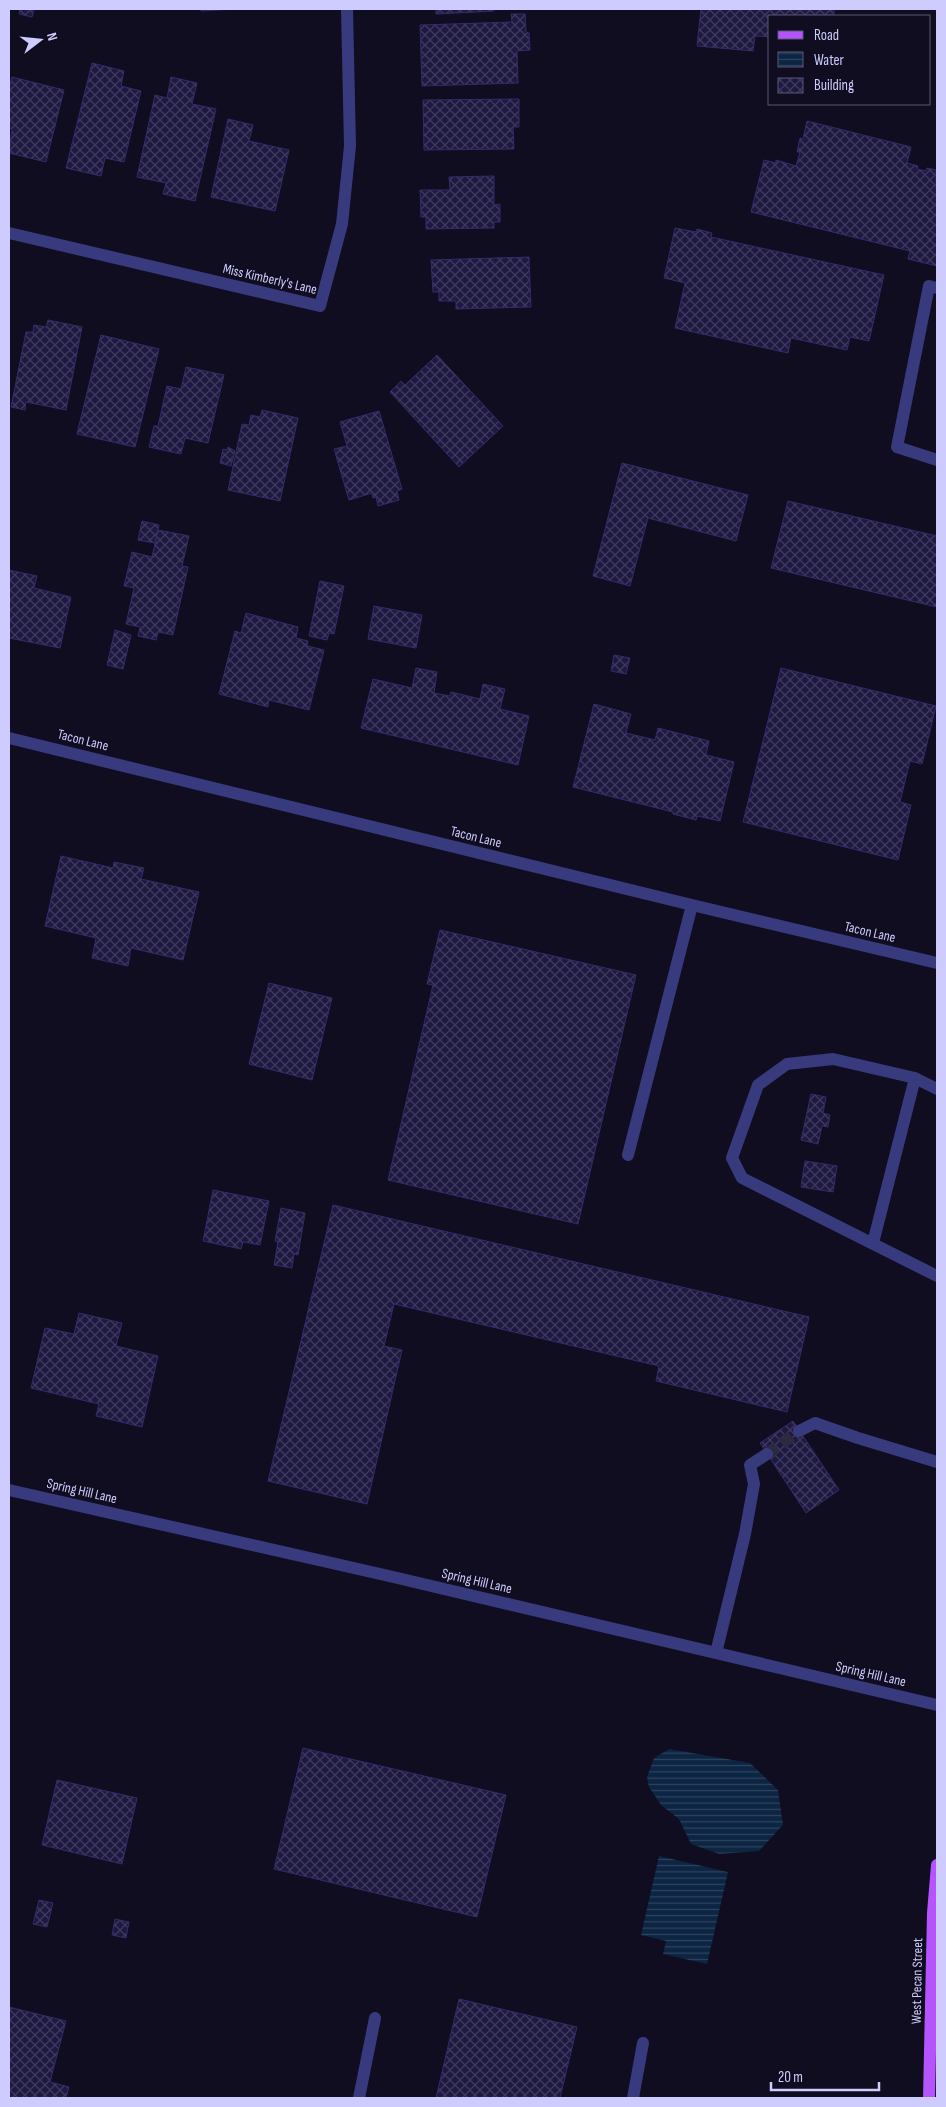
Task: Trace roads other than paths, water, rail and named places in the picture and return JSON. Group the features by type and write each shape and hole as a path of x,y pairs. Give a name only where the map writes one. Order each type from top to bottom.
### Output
{"main road":[{"name":"West Pecan Street","path":"929,2098 933,1913 937,1865"}],"street":[{"name":"Miss Kimberly's Lane","path":"9,233 320,306 342,224 350,146 347,9"},
{"path":"937,288 929,286 897,447 937,460"},
{"name":"Tacon Lane","path":"9,738 937,964"},
{"path":"628,1154 692,905"},
{"path":"937,1089 915,1078 833,1059 787,1064 758,1085 732,1158 742,1178 873,1242 937,1276"},
{"path":"873,1242 915,1078"},
{"path":"799,1432 815,1422 858,1438 937,1462"},
{"path":"716,1653 754,1484 750,1465 767,1454"},
{"name":"Spring Hill Lane","path":"9,1490 937,1705"},
{"path":"359,2098 375,2018"},
{"path":"633,2098 643,2043"}],"water":[{"path":"669,1749 750,1763 778,1790 783,1825 759,1851 719,1854 691,1844 679,1819 661,1805 649,1787 647,1777 654,1758"},
{"path":"659,1856 728,1872 707,1964 663,1954 666,1941 641,1935"}],"tunnel":[{"path":"767,1454 799,1431"}]}
